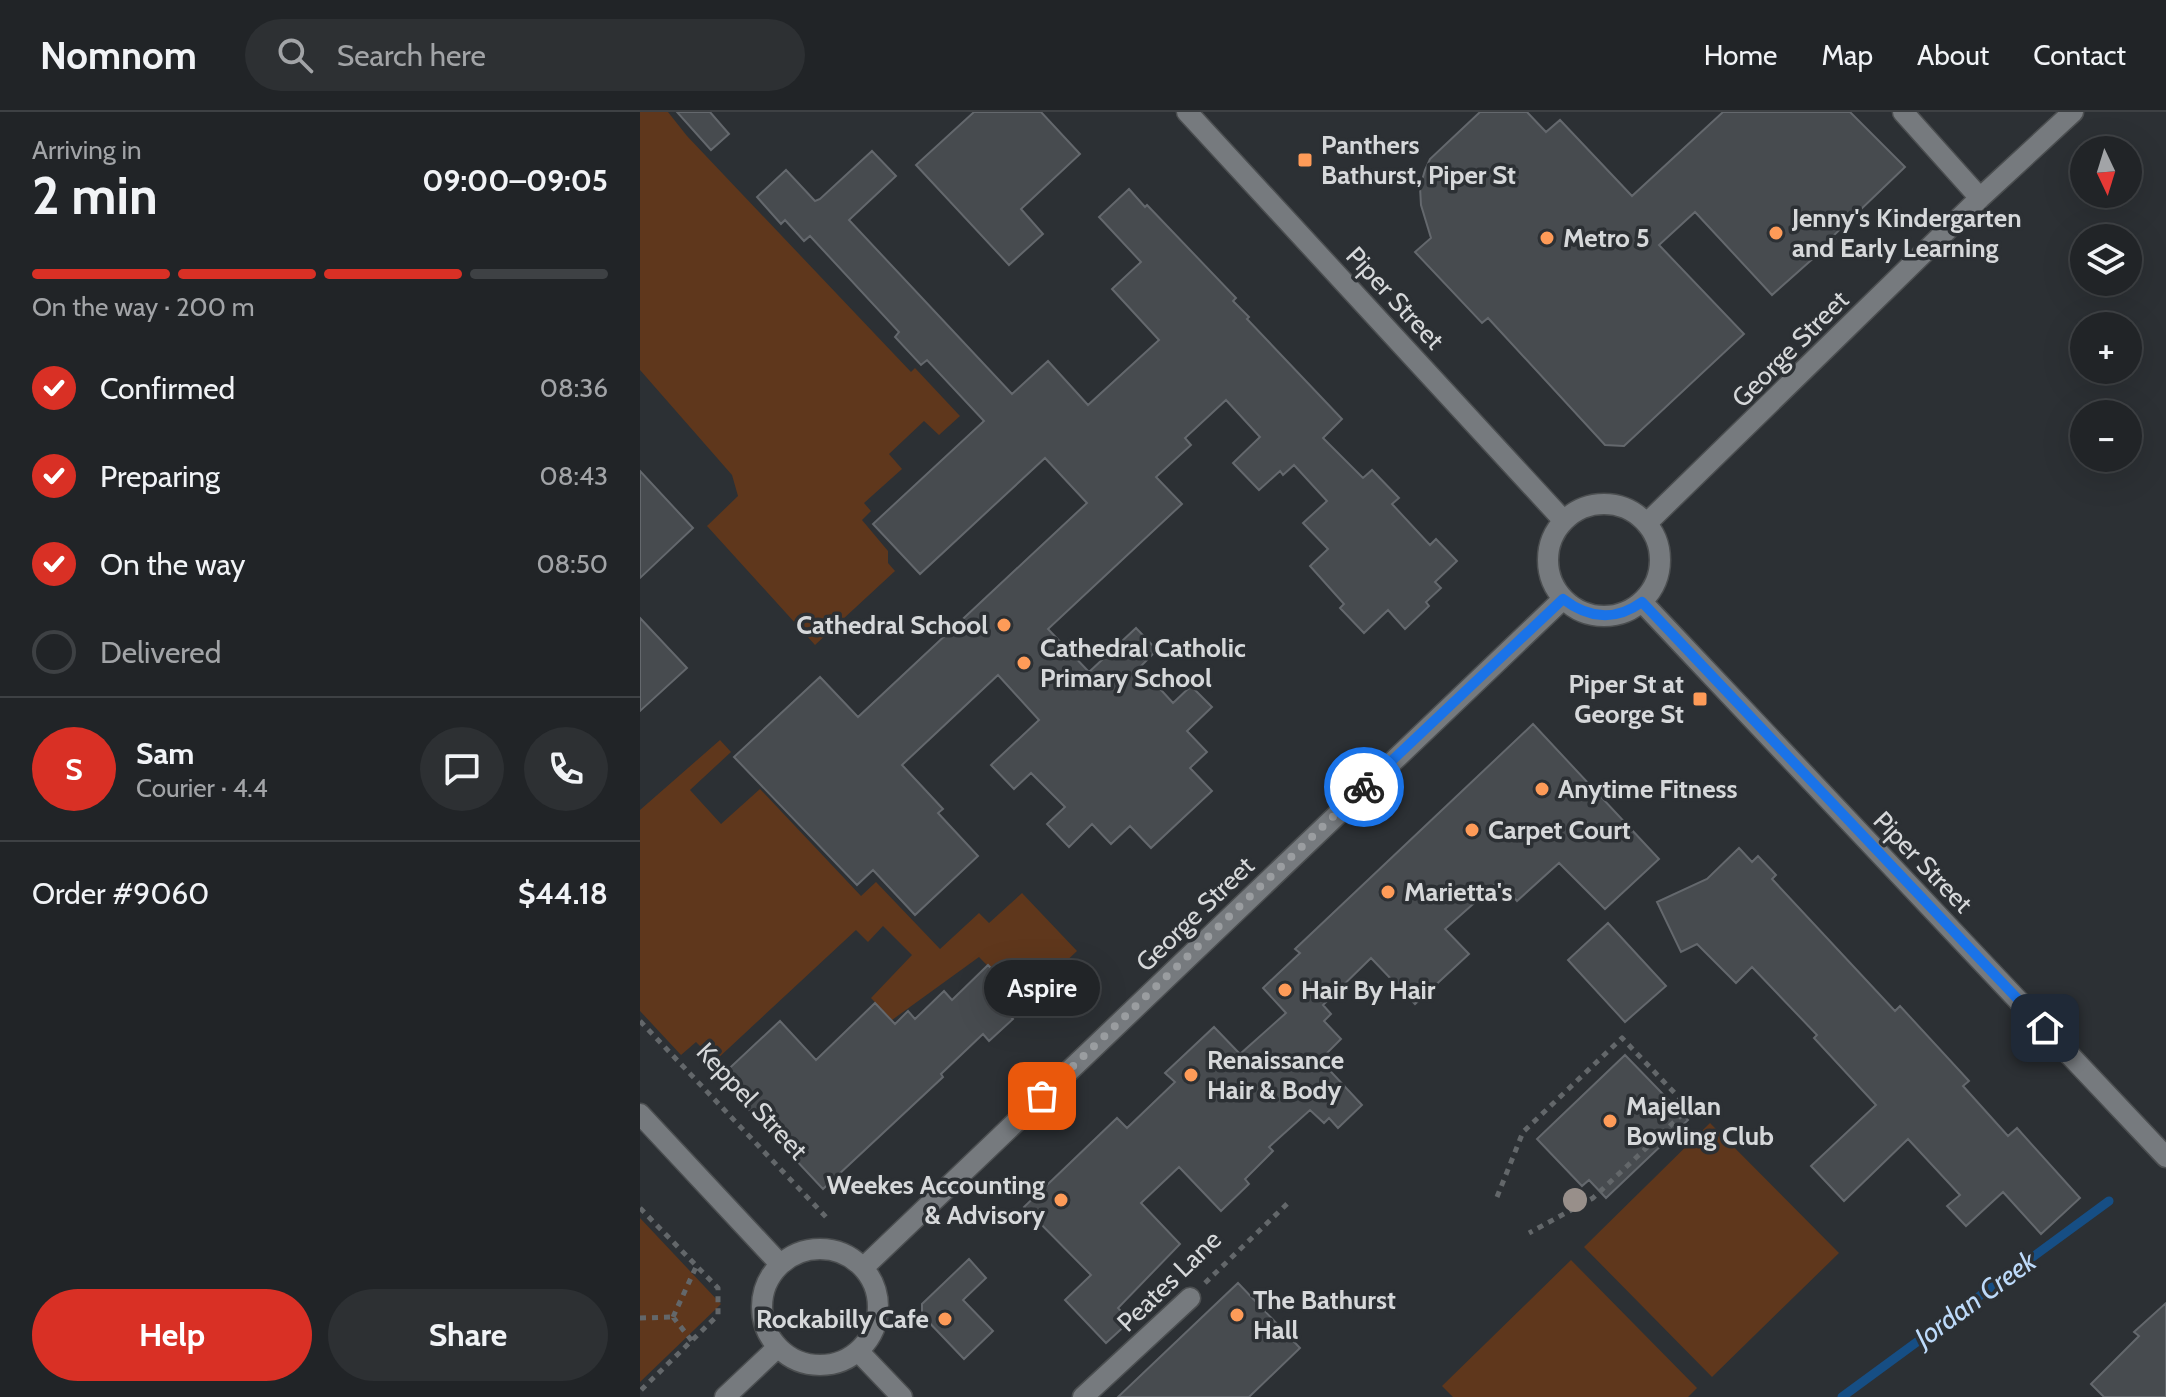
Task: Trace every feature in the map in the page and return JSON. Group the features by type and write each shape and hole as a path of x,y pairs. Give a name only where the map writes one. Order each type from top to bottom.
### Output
{"street":[{"name":"Piper Street","path":"1187,112 1564,521"},
{"path":"1903,112 1980,198"},
{"name":"George Street","path":"1647,523 1980,198 2073,112"},
{"path":"1606,504 1635,513 1647,523 1659,549 1660,563 1658,578 1642,602 1630,610 1602,616 1588,614 1563,599 1555,588 1547,560 1555,532 1564,521 1576,511 1606,504"},
{"name":"George Street","path":"864,1267 1563,599"},
{"name":"Piper Street","path":"1642,602 2166,1157"},
{"path":"640,1114 780,1264"},
{"path":"813,1249 840,1252 864,1267 873,1280 879,1310 876,1325 859,1352 844,1361 809,1365 792,1358 778,1347 767,1332 762,1315 763,1296 769,1279 780,1264 796,1254 813,1249"},
{"name":"Peates Lane","path":"1083,1397 1190,1298"},
{"path":"725,1397 778,1347"},
{"path":"859,1352 902,1397"}],"path":[{"name":"Keppel Street","path":"640,1021 826,1217"},
{"path":"1497,1197 1523,1132 1622,1038 1689,1108 1593,1198 1529,1233"},
{"name":"Peates Lane","path":"1190,1298 1289,1202"},
{"path":"640,1208 718,1288 718,1315 640,1391"},
{"path":"673,1317 696,1267"},
{"path":"640,1318 673,1317"},
{"path":"673,1317 692,1341"}],"shaded area":[{"path":"640,112 668,112 687,136 911,372 915,368 960,416 939,435 924,421 889,454 902,469 864,503 871,511 862,520 888,551 888,563 895,571 815,645 707,526 738,496 732,475 640,370"},
{"path":"720,740 731,752 690,790 721,824 760,789 861,896 876,882 940,949 979,913 989,923 1022,893 1077,951 1023,1002 979,957 892,1020 871,998 912,955 883,926 868,942 856,930 715,1061 696,1042 681,1055 640,1011 640,810"},
{"path":"1710,1123 1839,1253 1712,1377 1584,1247"},
{"path":"640,1218 721,1304 640,1382"},
{"path":"1571,1260 1697,1388 1688,1397 1453,1397 1442,1386"}],"building":[{"path":"677,112 710,112 729,134 711,150"},
{"path":"974,112 1041,112 1080,154 1021,209 1043,234 1009,265 916,165"},
{"path":"1480,112 1527,112 1546,132 1560,120 1632,196 1723,112 1850,112 1905,167 1832,237 1835,239 1772,295 1695,212 1659,245 1744,334 1624,446 1605,445 1488,318 1482,323 1415,252 1431,238 1421,205 1420,187 1430,159"},
{"path":"872,151 896,176 849,220 1012,394 1048,361 1088,405 1159,340 1112,289 1141,262 1099,217 1129,189 1236,298 1233,301 1249,317 1247,319 1342,419 1323,438 1363,478 1372,470 1399,498 1392,504 1430,545 1436,539 1457,561 1435,582 1441,588 1426,602 1429,606 1405,629 1388,610 1364,633 1340,608 1344,604 1310,566 1328,549 1303,523 1327,501 1294,465 1283,475 1280,471 1259,490 1233,463 1260,437 1226,400 1185,438 1191,445 1156,477 1182,504 1048,629 1089,672 1136,628 1157,650 1140,667 1173,703 1191,686 1212,707 1187,731 1207,752 1190,768 1212,791 1151,848 1130,826 1111,844 1092,824 1069,847 1047,824 1065,807 1031,773 1014,789 991,765 1039,720 998,675 902,765 943,809 938,813 978,856 915,915 873,870 857,885 734,757 820,677 858,717 1087,503 1045,458 920,574 873,524 984,421 927,360 921,365 895,337 899,332 810,236 804,241 785,220 781,224 757,197 786,170 815,201 820,199"},
{"path":"640,471 693,528 640,578"},
{"path":"640,618 687,668 640,711"},
{"path":"1533,724 1659,859 1605,909 1559,863 1517,901 1499,881 1445,929 1469,954 1415,1004 1371,958 1323,1005 1331,1014 1324,1021 1341,1039 1320,1060 1362,1105 1338,1128 1329,1118 1324,1123 1310,1110 1269,1147 1273,1151 1245,1179 1249,1184 1221,1211 1179,1167 1141,1203 1180,1244 1118,1308 1130,1321 1106,1343 1065,1300 1091,1275 1024,1207 1117,1118 1127,1128 1175,1082 1165,1073 1214,1027 1240,1054 1286,1013 1263,988 1300,953 1295,949"},
{"path":"1739,848 1752,862 1758,856 1776,875 1772,879 1895,1011 1900,1006 1969,1081 1963,1086 2008,1136 2017,1128 2080,1198 2041,1234 2003,1192 1966,1226 1947,1206 1960,1195 1908,1139 1844,1201 1811,1166 1876,1105 1814,1038 1817,1035 1752,967 1736,983 1697,944 1681,952 1657,902 1707,879"},
{"path":"1608,923 1666,986 1625,1022 1568,960"},
{"path":"988,965 1021,999 1006,1012 1013,1019 989,1041 983,1034 941,1074 943,1077 823,1189 719,1078 780,1021 816,1060 875,1003 895,1024 908,1011 915,1019 944,991 952,1000"},
{"name":"Majellan Bowling Club","path":"1625,1055 1688,1120 1606,1198 1589,1180 1582,1186 1537,1139"},
{"path":"969,1259 986,1278 963,1300 993,1331 964,1359 922,1315 922,1304"},
{"name":"The Bathurst Hall","path":"1238,1283 1300,1348 1249,1397 1118,1397"},
{"path":"2166,1303 2166,1397 2104,1397 2091,1384 2139,1336 2134,1332"}],"waterway":[{"name":"Jordan Creek","path":"1842,1397 2109,1201"}],"way so far":[{"path":"1042,1096 1364,787"}],"place":[{"name":"Panthers Bathurst, Piper St","path":"1305,160"},
{"name":"Jenny's Kindergarten and Early Learning","path":"1776,233"},
{"name":"Metro 5","path":"1547,238"},
{"name":"Cathedral School","path":"1004,625"},
{"name":"Cathedral Catholic Primary School","path":"1024,663"},
{"name":"Piper St at George St","path":"1700,699"},
{"name":"Anytime Fitness","path":"1542,789"},
{"name":"Carpet Court","path":"1472,830"},
{"name":"Marietta's","path":"1388,892"},
{"name":"Hair By Hair","path":"1285,990"},
{"name":"Renaissance Hair & Body","path":"1191,1075"},
{"name":"Aspire","path":"1042,1096"},
{"name":"Majellan Bowling Club","path":"1610,1121"},
{"name":"Weekes Accounting & Advisory","path":"1061,1200"},
{"name":"The Bathurst Hall","path":"1237,1315"},
{"name":"Rockabilly Cafe","path":"945,1319"}],"route":[{"path":"1364,787 1563,599 1588,614 1602,616 1617,615 1642,602 2045,1028"}]}
